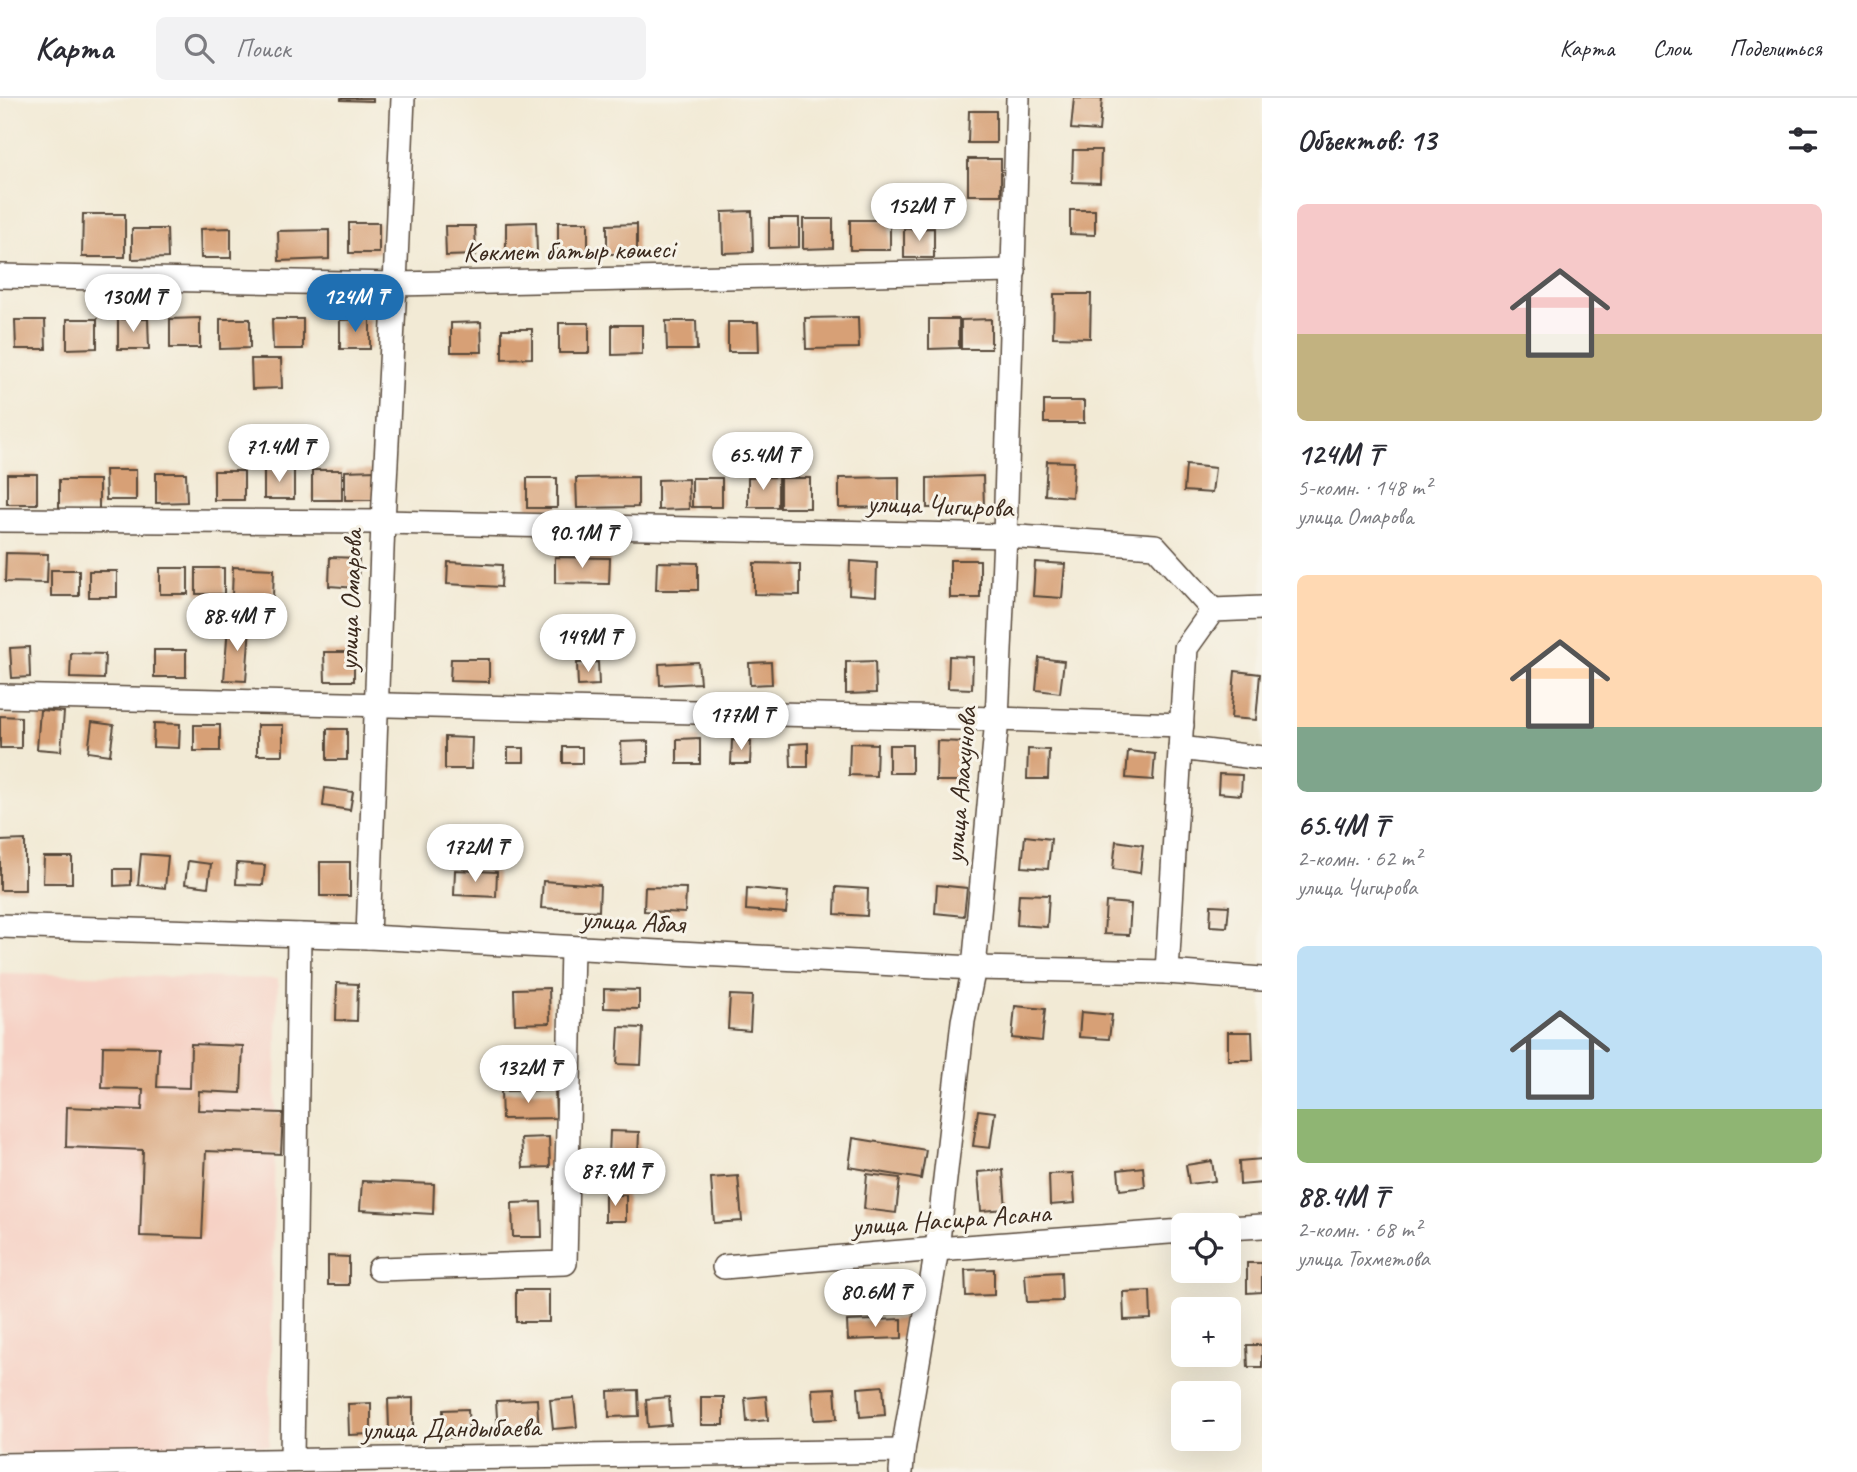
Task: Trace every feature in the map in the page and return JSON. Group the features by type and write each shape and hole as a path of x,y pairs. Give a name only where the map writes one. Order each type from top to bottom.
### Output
{"street":[{"name":"улица Омарова","path":"368,937 402,98"},
{"name":"улица Алахунова","path":"902,1461 937,1249 963,1021 974,968 997,719 1018,98"},
{"name":"Көкмет батыр көшесі","path":"0,275 395,284 1014,271"},
{"name":"улица Чигирова","path":"0,520 383,522 1005,536 1155,546 1213,610"},
{"path":"1167,972 1186,648 1213,610 1262,608"},
{"path":"0,696 1182,725"},
{"path":"1180,748 1262,758"},
{"name":"улица Абая","path":"0,926 368,937 974,968 1167,972 1262,979"},
{"path":"292,1460 299,935"},
{"path":"379,1269 565,1263 572,948"},
{"path":"1241,1227 1262,1226"},
{"name":"улица Насира Асана","path":"724,1266 1171,1232"},
{"name":"улица Дандыбаева","path":"0,1465 292,1460 902,1461"}],"shaded area":[{"path":"0,973 278,979 269,1446 0,1455"}],"building":[{"path":"373,98 373,101 341,100"},
{"path":"1074,98 1102,99 1099,131 1071,129"},
{"path":"969,111 996,111 996,143 968,143"},
{"path":"1073,150 1101,150 1100,183 1072,182"},
{"path":"968,159 1001,159 1001,195 968,195"},
{"path":"1070,210 1095,210 1095,235 1070,234"},
{"path":"752,211 753,252 723,253 722,212"},
{"path":"83,214 125,214 125,257 82,257"},
{"path":"769,218 799,218 799,247 769,248"},
{"path":"803,219 833,219 833,248 803,249"},
{"path":"850,220 890,220 890,250 850,250"},
{"path":"536,222 537,252 506,252 506,223"},
{"path":"558,222 588,222 588,252 558,252"},
{"path":"349,223 379,223 379,253 349,253"},
{"path":"637,224 637,254 607,254 607,225"},
{"path":"445,226 475,226 476,255 446,256"},
{"path":"231,228 231,258 201,258 200,229"},
{"path":"934,228 934,258 904,258 904,229"},
{"path":"132,229 167,229 168,258 132,259"},
{"path":"329,230 329,259 279,261 278,231"},
{"path":"1054,294 1091,294 1090,338 1053,337"},
{"path":"858,317 859,348 806,349 805,318"},
{"path":"200,318 200,348 170,348 170,319"},
{"path":"67,319 97,319 97,348 67,349"},
{"path":"118,319 148,319 149,349 118,349"},
{"path":"220,319 250,319 250,348 220,349"},
{"path":"272,319 303,319 303,349 273,349"},
{"path":"370,319 370,349 340,349 340,320"},
{"path":"929,319 959,319 959,348 929,349"},
{"path":"991,319 991,349 961,349 961,320"},
{"path":"15,320 45,320 46,349 16,349"},
{"path":"666,321 696,321 697,350 667,350"},
{"path":"481,322 482,352 451,352 451,323"},
{"path":"728,322 758,322 759,352 728,352"},
{"path":"559,323 589,323 589,353 559,353"},
{"path":"612,325 642,325 642,354 612,355"},
{"path":"502,329 532,329 532,358 502,359"},
{"path":"251,359 281,359 282,388 252,389"},
{"path":"1044,401 1084,401 1084,423 1044,423"},
{"path":"1047,461 1074,462 1072,497 1045,495"},
{"path":"1186,465 1215,468 1212,493 1184,491"},
{"path":"264,469 294,469 294,499 264,499"},
{"path":"105,470 136,470 136,500 106,500"},
{"path":"312,470 342,470 342,500 312,500"},
{"path":"375,470 375,500 345,500 345,471"},
{"path":"214,471 244,471 244,500 214,500"},
{"path":"156,473 186,473 187,502 156,503"},
{"path":"7,474 37,474 37,504 7,504"},
{"path":"983,476 984,507 927,508 927,478"},
{"path":"638,477 638,507 577,508 576,478"},
{"path":"778,477 778,507 748,507 748,478"},
{"path":"899,477 899,507 839,508 839,478"},
{"path":"527,478 557,478 557,508 527,508"},
{"path":"692,478 722,478 722,507 692,507"},
{"path":"780,478 810,478 810,508 780,508"},
{"path":"688,479 689,509 658,510 658,480"},
{"path":"59,480 99,480 99,509 59,509"},
{"path":"6,553 48,554 47,583 5,582"},
{"path":"330,557 359,558 358,588 329,586"},
{"path":"555,557 610,558 609,584 555,583"},
{"path":"950,560 980,560 980,598 950,598"},
{"path":"850,561 877,563 876,596 849,594"},
{"path":"448,562 502,565 501,587 447,584"},
{"path":"657,562 698,563 698,590 656,590"},
{"path":"1035,562 1065,564 1062,598 1033,596"},
{"path":"754,563 800,564 800,595 754,594"},
{"path":"233,567 274,569 273,596 232,595"},
{"path":"160,568 188,568 188,594 160,594"},
{"path":"196,568 224,568 224,594 196,594"},
{"path":"51,570 79,570 79,596 51,596"},
{"path":"89,571 117,571 117,597 89,597"},
{"path":"228,625 250,626 246,681 224,680"},
{"path":"29,647 30,677 12,678 10,648"},
{"path":"154,650 186,650 186,677 154,677"},
{"path":"324,652 354,652 354,681 325,681"},
{"path":"71,653 105,654 104,679 70,678"},
{"path":"949,656 973,657 972,689 948,688"},
{"path":"1039,658 1064,661 1060,693 1036,690"},
{"path":"451,659 489,659 489,682 450,681"},
{"path":"875,661 876,693 846,694 846,662"},
{"path":"598,662 599,685 578,686 577,663"},
{"path":"698,662 700,683 660,685 659,664"},
{"path":"771,662 772,684 750,685 749,663"},
{"path":"1235,671 1260,674 1256,720 1231,718"},
{"path":"40,710 64,712 61,751 37,749"},
{"path":"0,716 21,717 21,748 0,748"},
{"path":"92,722 114,725 110,755 88,752"},
{"path":"154,723 180,724 179,748 153,747"},
{"path":"194,725 220,725 220,751 194,751"},
{"path":"257,725 283,725 283,755 257,755"},
{"path":"327,729 347,729 347,760 327,760"},
{"path":"445,737 472,738 471,769 445,769"},
{"path":"700,738 700,764 677,764 677,739"},
{"path":"732,740 751,741 750,764 731,764"},
{"path":"648,741 648,762 622,763 621,742"},
{"path":"937,741 964,742 963,781 936,781"},
{"path":"808,743 808,767 791,767 790,744"},
{"path":"850,743 877,744 876,776 849,775"},
{"path":"889,745 912,745 912,773 889,773"},
{"path":"563,747 582,747 582,763 563,763"},
{"path":"508,748 524,748 524,762 508,762"},
{"path":"1028,749 1049,750 1048,779 1027,779"},
{"path":"1128,751 1155,754 1153,780 1126,778"},
{"path":"1219,774 1242,775 1241,795 1218,793"},
{"path":"325,788 353,792 350,810 323,806"},
{"path":"1025,836 1051,839 1048,869 1022,867"},
{"path":"25,840 25,890 0,890 0,841"},
{"path":"1116,841 1143,845 1140,873 1113,869"},
{"path":"141,854 168,856 165,888 138,885"},
{"path":"44,857 72,857 72,883 43,883"},
{"path":"188,861 211,864 208,887 185,884"},
{"path":"320,862 350,862 350,896 320,896"},
{"path":"237,863 265,865 263,885 236,884"},
{"path":"114,869 131,869 131,885 114,886"},
{"path":"455,870 497,872 496,897 454,895"},
{"path":"543,881 600,885 599,911 541,908"},
{"path":"937,885 967,888 964,916 935,913"},
{"path":"645,887 686,888 685,913 644,911"},
{"path":"836,887 868,889 867,916 835,914"},
{"path":"747,888 788,892 786,913 746,910"},
{"path":"1019,894 1049,895 1047,927 1017,925"},
{"path":"1106,902 1131,904 1129,935 1104,934"},
{"path":"1211,905 1229,906 1227,927 1210,926"},
{"path":"337,983 358,984 357,1021 336,1020"},
{"path":"549,988 550,1023 515,1024 514,989"},
{"path":"604,989 639,990 639,1009 604,1008"},
{"path":"730,995 752,996 750,1031 728,1029"},
{"path":"1015,1006 1045,1009 1042,1041 1012,1038"},
{"path":"1081,1012 1112,1015 1109,1039 1079,1037"},
{"path":"619,1027 643,1028 641,1065 617,1064"},
{"path":"1228,1032 1252,1032 1253,1060 1228,1060"},
{"path":"191,1044 243,1046 241,1093 199,1091 198,1110 283,1113 281,1154 206,1151 202,1238 140,1236 143,1150 66,1147 67,1107 142,1110 143,1089 102,1088 103,1046 159,1047 157,1087 190,1088"},
{"path":"555,1090 556,1118 502,1119 501,1091"},
{"path":"978,1110 995,1112 990,1148 973,1146"},
{"path":"610,1131 639,1132 638,1159 609,1157"},
{"path":"549,1137 550,1167 523,1168 521,1138"},
{"path":"853,1138 926,1150 921,1179 849,1167"},
{"path":"1262,1159 1262,1183 1240,1185 1239,1161"},
{"path":"1212,1161 1215,1181 1189,1184 1186,1165"},
{"path":"1143,1167 1145,1187 1120,1190 1118,1170"},
{"path":"1003,1170 1006,1209 981,1211 978,1172"},
{"path":"1073,1173 1075,1203 1050,1205 1049,1174"},
{"path":"867,1174 900,1178 896,1213 864,1209"},
{"path":"738,1176 742,1221 714,1223 711,1178"},
{"path":"362,1181 434,1184 433,1214 360,1210"},
{"path":"605,1195 626,1195 626,1221 605,1221"},
{"path":"541,1202 542,1237 513,1237 512,1203"},
{"path":"328,1256 349,1257 349,1285 328,1285"},
{"path":"1247,1263 1262,1263 1262,1292 1247,1293"},
{"path":"994,1269 994,1295 966,1296 965,1270"},
{"path":"1061,1272 1062,1301 1027,1302 1025,1274"},
{"path":"516,1290 549,1290 549,1322 516,1322"},
{"path":"1150,1291 1151,1319 1124,1320 1123,1292"},
{"path":"902,1319 902,1338 848,1340 847,1321"},
{"path":"1247,1345 1262,1345 1262,1367 1248,1367"},
{"path":"883,1386 885,1415 860,1417 858,1388"},
{"path":"835,1388 837,1419 814,1420 812,1389"},
{"path":"638,1390 639,1416 609,1417 608,1391"},
{"path":"766,1396 768,1420 747,1422 745,1398"},
{"path":"669,1397 671,1425 648,1427 646,1399"},
{"path":"701,1397 724,1397 724,1425 701,1425"},
{"path":"413,1398 413,1429 389,1429 388,1399"},
{"path":"574,1398 577,1427 553,1429 550,1400"},
{"path":"537,1399 539,1432 498,1434 496,1401"},
{"path":"371,1403 371,1434 349,1435 348,1404"},
{"path":"468,1409 469,1437 443,1438 443,1410"}]}
